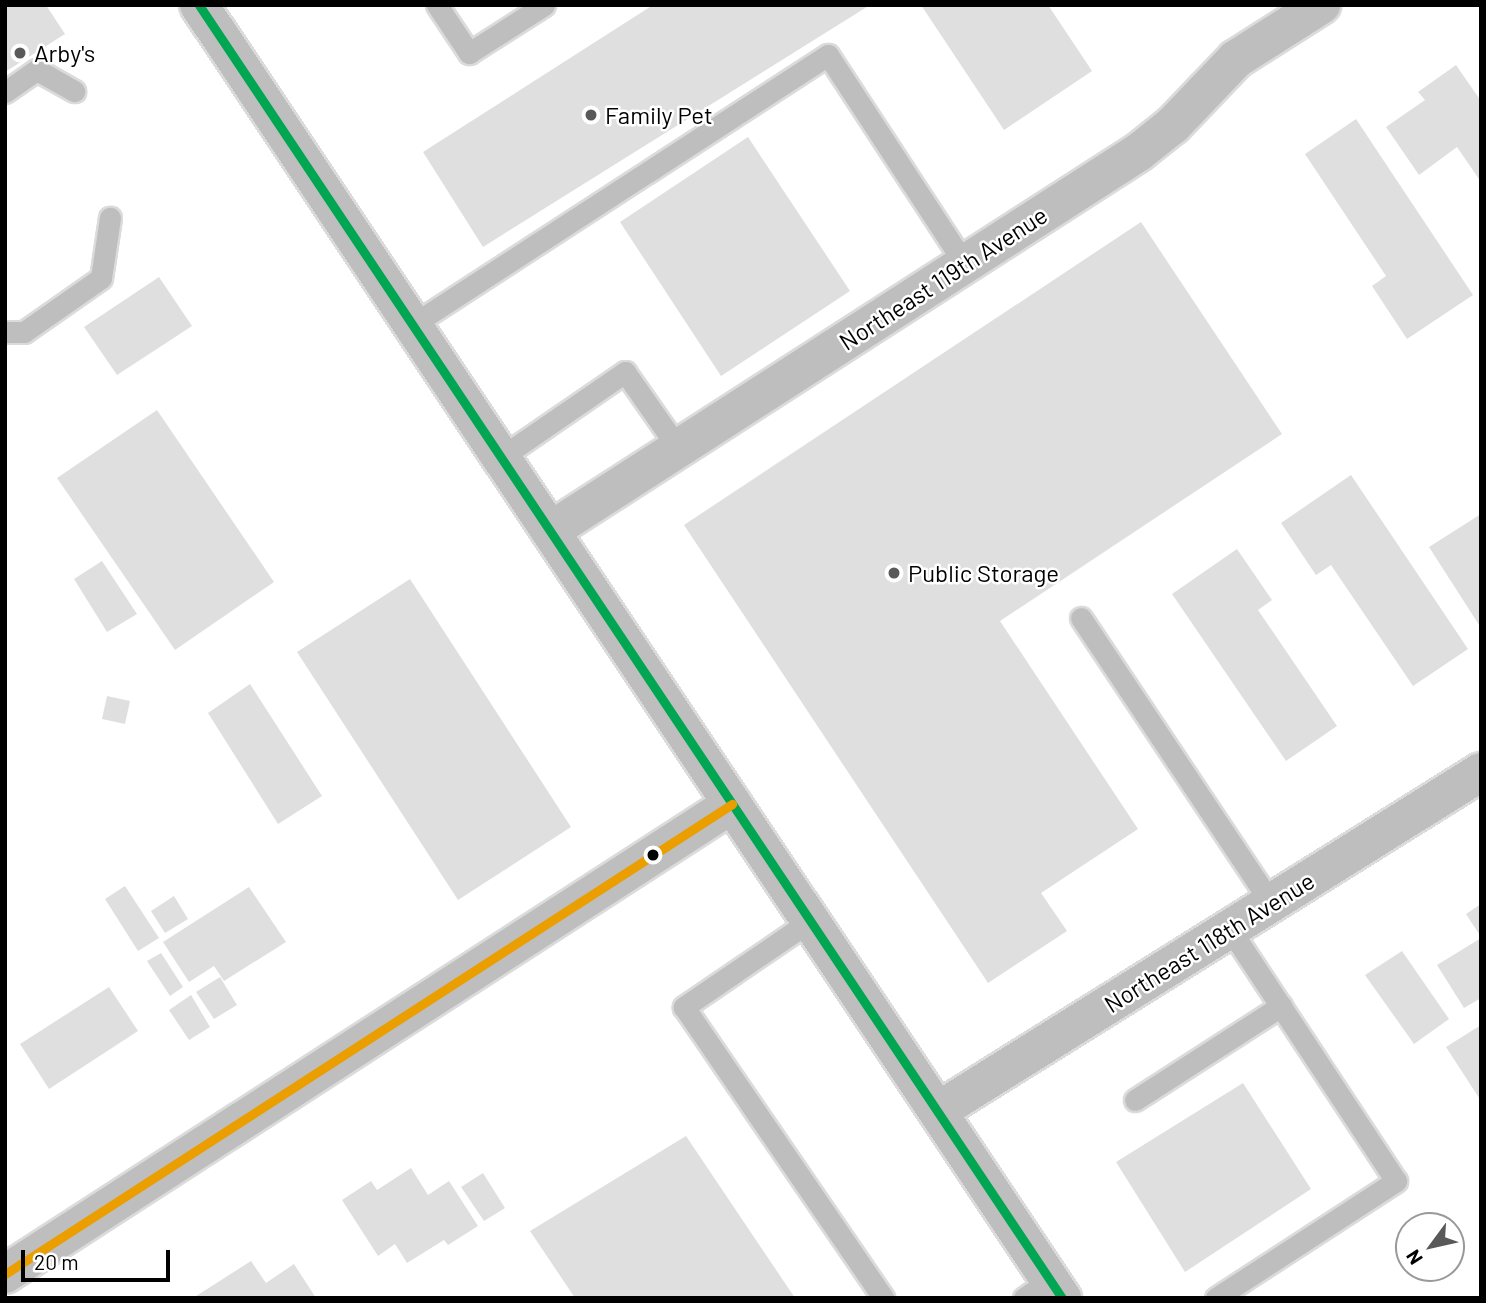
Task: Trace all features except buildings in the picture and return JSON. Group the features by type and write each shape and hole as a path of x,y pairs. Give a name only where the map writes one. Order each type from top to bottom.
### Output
{"street":[{"path":"199,5 937,1111 1045,1292"},
{"name":"Northeast 119th Avenue","path":"550,531 1139,152 1173,125 1236,59 1321,5"},
{"name":"Northeast 118th Avenue","path":"937,1111 1481,772"},
{"path":"5,1274 392,1028 732,804"}],"lane":[{"path":"437,5 468,53 544,5"},
{"path":"412,325 828,55 965,264"},
{"path":"5,92 37,70 74,91"},
{"path":"5,332 24,332 101,278 110,218"},
{"path":"500,458 625,372 678,448"},
{"path":"1081,618 1271,903"},
{"path":"810,921 684,1007 883,1298"},
{"path":"1216,1298 1396,1181 1230,929"},
{"path":"1135,1100 1281,1006"}],"transit line":[{"path":"199,5 1062,1298"},
{"path":"5,1274 732,804"}],"place":[{"name":"Arby's","path":"20,53"},
{"name":"Family Pet","path":"591,115"},
{"name":"Public Storage","path":"894,573"}]}
